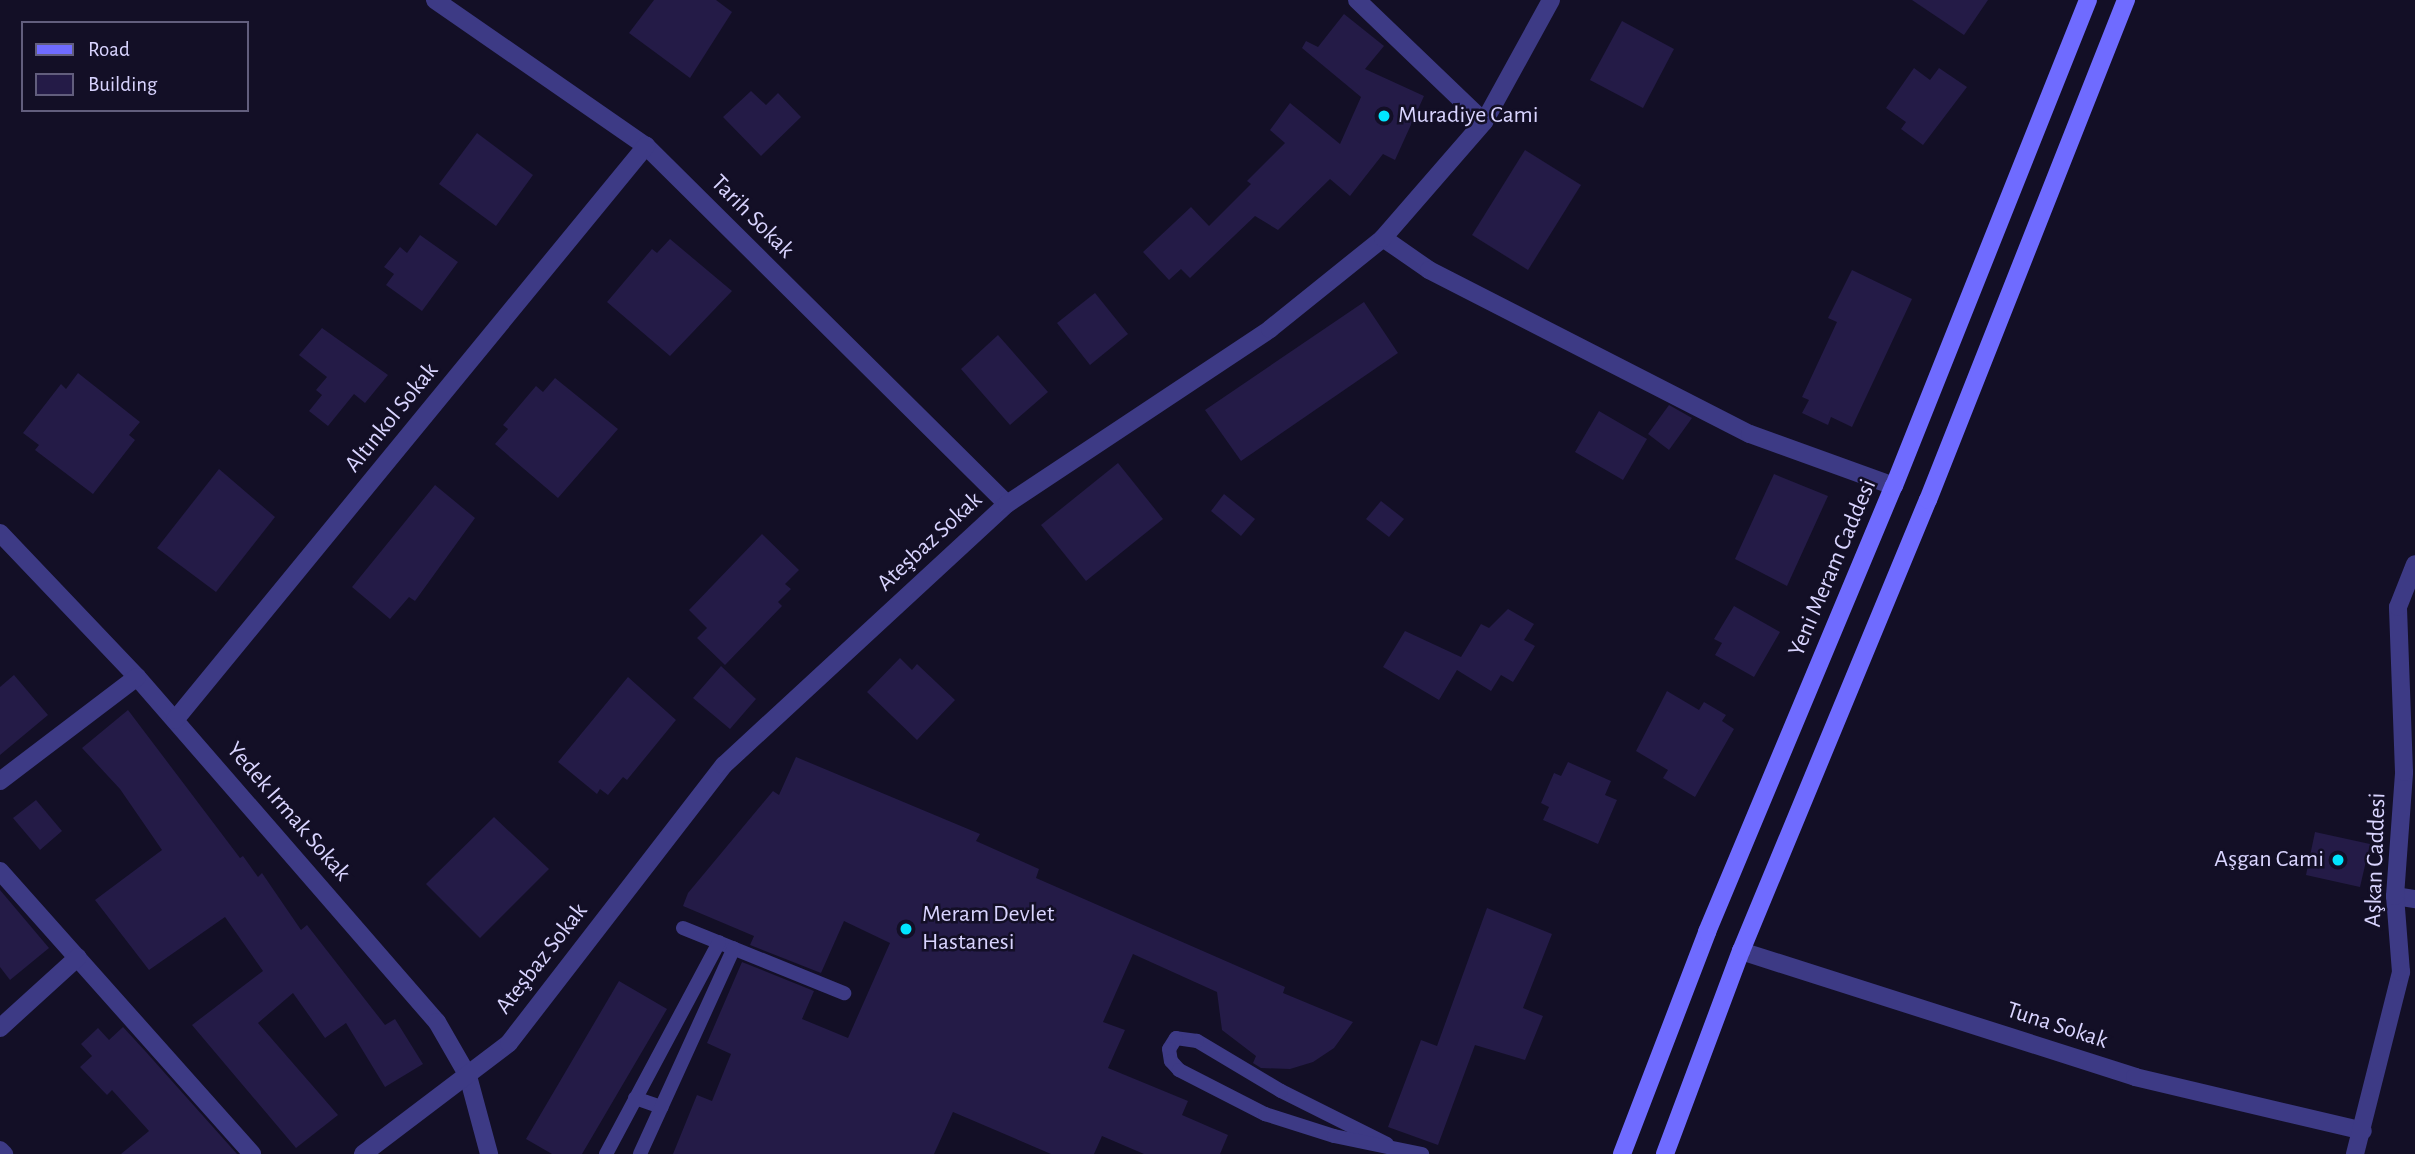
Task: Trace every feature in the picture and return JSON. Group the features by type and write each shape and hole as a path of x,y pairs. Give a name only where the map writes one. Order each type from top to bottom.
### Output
{"main road":[{"name":"Yeni Meram Caddesi","path":"1622,1154 1707,932 1894,486 2088,0"},
{"path":"1665,1154 1741,951 1928,500 2126,0"}],"street":[{"name":"Tarih Sokak","path":"435,0 646,146 1007,504"},
{"path":"1357,0 1484,122"},
{"name":"Ateşbaz Sokak","path":"363,1154 509,1043 724,765 1007,504 1270,329 1383,238 1484,122 1551,0"},
{"name":"Altınkol Sokak","path":"176,720 646,146"},
{"path":"1383,238 1429,270 1750,434 1894,486"},
{"name":"Yedek Irmak Sokak","path":"0,533 176,720 437,1022 468,1076 489,1154"},
{"name":"Aşkan Caddesi","path":"2355,1154 2363,1131 2401,972 2395,896 2404,772 2398,607 2415,564"},
{"path":"0,781 137,677"},
{"path":"0,871 252,1154"},
{"path":"2395,896 2415,900"},
{"name":"Tuna Sokak","path":"1741,951 2135,1076 2363,1131"},
{"path":"0,1028 78,957"},
{"path":"0,1150 4,1154"}],"lane":[{"path":"683,928 845,993"},
{"path":"606,1154 719,942"},
{"path":"640,1154 734,948"},
{"path":"1387,1144 1281,1091 1197,1041 1176,1038 1169,1049 1171,1061 1179,1070 1265,1114 1334,1136 1387,1144 1422,1154"},
{"path":"635,1098 661,1107"}],"building":[{"path":"654,0 716,0 732,12 690,78 629,33"},
{"path":"1912,0 1988,0 1964,35"},
{"path":"1344,14 1384,46 1365,69 1424,96 1395,160 1383,154 1350,196 1330,179 1278,230 1255,216 1190,278 1181,269 1169,280 1143,252 1191,207 1209,226 1251,184 1247,181 1285,143 1270,130 1290,103 1340,144 1361,97 1302,48 1306,41 1318,47"},
{"path":"1622,21 1674,49 1643,108 1590,80"},
{"path":"1914,68 1930,80 1939,68 1967,87 1923,145 1901,129 1906,122 1886,108"},
{"path":"751,91 766,105 778,93 801,117 761,156 723,117"},
{"path":"477,133 533,175 496,226 439,184"},
{"path":"1525,150 1581,185 1528,270 1472,235"},
{"path":"420,235 458,262 422,311 386,285 394,274 384,267 400,247 407,253"},
{"path":"670,239 732,291 670,356 607,302 652,249 657,253"},
{"path":"1852,270 1912,299 1852,427 1831,417 1828,425 1802,413 1809,400 1802,397 1837,322 1828,318"},
{"path":"1095,293 1128,334 1090,365 1057,323"},
{"path":"1364,302 1398,353 1241,461 1205,410"},
{"path":"322,328 388,375 365,403 354,394 328,426 309,411 322,395 316,390 327,377 299,355"},
{"path":"998,335 1048,392 1010,425 961,369"},
{"path":"78,373 140,422 129,435 135,440 93,494 35,450 39,445 23,433 61,384 66,389"},
{"path":"555,378 618,429 558,498 495,444 508,429 503,425 536,386 543,392"},
{"path":"1669,405 1692,418 1669,450 1648,434"},
{"path":"1599,411 1647,439 1623,480 1575,452"},
{"path":"1118,463 1163,519 1086,581 1041,525"},
{"path":"219,469 275,517 216,592 157,548"},
{"path":"1774,474 1828,496 1787,586 1735,559"},
{"path":"435,485 475,518 415,601 409,597 390,619 352,587"},
{"path":"1224,494 1255,519 1241,536 1211,511"},
{"path":"1381,501 1404,519 1389,537 1366,519"},
{"path":"762,534 799,570 785,584 791,589 778,602 782,606 725,665 697,638 707,628 689,610"},
{"path":"1734,606 1780,632 1754,677 1715,655 1722,643 1714,639"},
{"path":"1508,609 1534,624 1524,640 1535,646 1513,682 1501,675 1491,691 1457,670 1439,700 1383,667 1405,631 1461,657 1481,624 1489,628"},
{"path":"900,658 912,670 917,664 955,700 917,740 867,692"},
{"path":"721,666 756,699 730,729 693,698"},
{"path":"14,675 48,715 0,755 0,687"},
{"path":"628,677 676,720 627,780 623,777 608,795 600,789 597,794 558,762"},
{"path":"1667,691 1699,710 1704,702 1726,715 1722,721 1734,729 1695,797 1663,778 1668,770 1636,751"},
{"path":"128,710 240,858 243,856 258,877 262,873 301,930 307,925 385,1025 395,1019 423,1064 385,1087 346,1023 325,1038 293,993 258,1023 338,1115 296,1148 192,1025 263,971 225,917 149,970 95,900 162,850 120,789 82,748"},
{"path":"796,757 980,834 976,841 1039,869 1036,878 1285,987 1283,993 1353,1022 1334,1048 1313,1062 1290,1069 1261,1068 1253,1063 1256,1056 1222,1030 1217,992 1133,954 1103,1022 1125,1030 1108,1068 1188,1101 1182,1115 1228,1135 1220,1154 1144,1154 1102,1136 1094,1154 1051,1154 953,1112 934,1154 673,1154 697,1095 712,1101 731,1054 707,1043 742,962 814,991 802,1019 848,1038 890,943 844,921 821,973 750,945 754,936 683,906 688,893 773,791 779,795"},
{"path":"1568,762 1611,781 1605,795 1617,800 1598,844 1543,820 1549,807 1541,803 1554,773 1561,776"},
{"path":"36,800 62,831 40,850 13,818"},
{"path":"494,817 549,869 480,938 426,884"},
{"name":"Aşgan Cami","path":"2315,832 2370,844 2360,887 2306,875"},
{"path":"0,890 49,948 10,980 0,967"},
{"path":"1487,908 1552,934 1523,1008 1543,1016 1525,1060 1475,1045 1438,1145 1388,1127 1421,1040 1437,1046"},
{"path":"619,981 667,1009 582,1154 552,1154 526,1139"},
{"path":"123,1027 237,1154 121,1154 149,1131 112,1090 107,1095 80,1067 92,1056 81,1044 98,1028 109,1040"}],"place":[{"name":"Muradiye Cami","path":"1384,116"},
{"name":"Aşgan Cami","path":"2338,860"},
{"name":"Meram Devlet Hastanesi","path":"906,929"}]}
